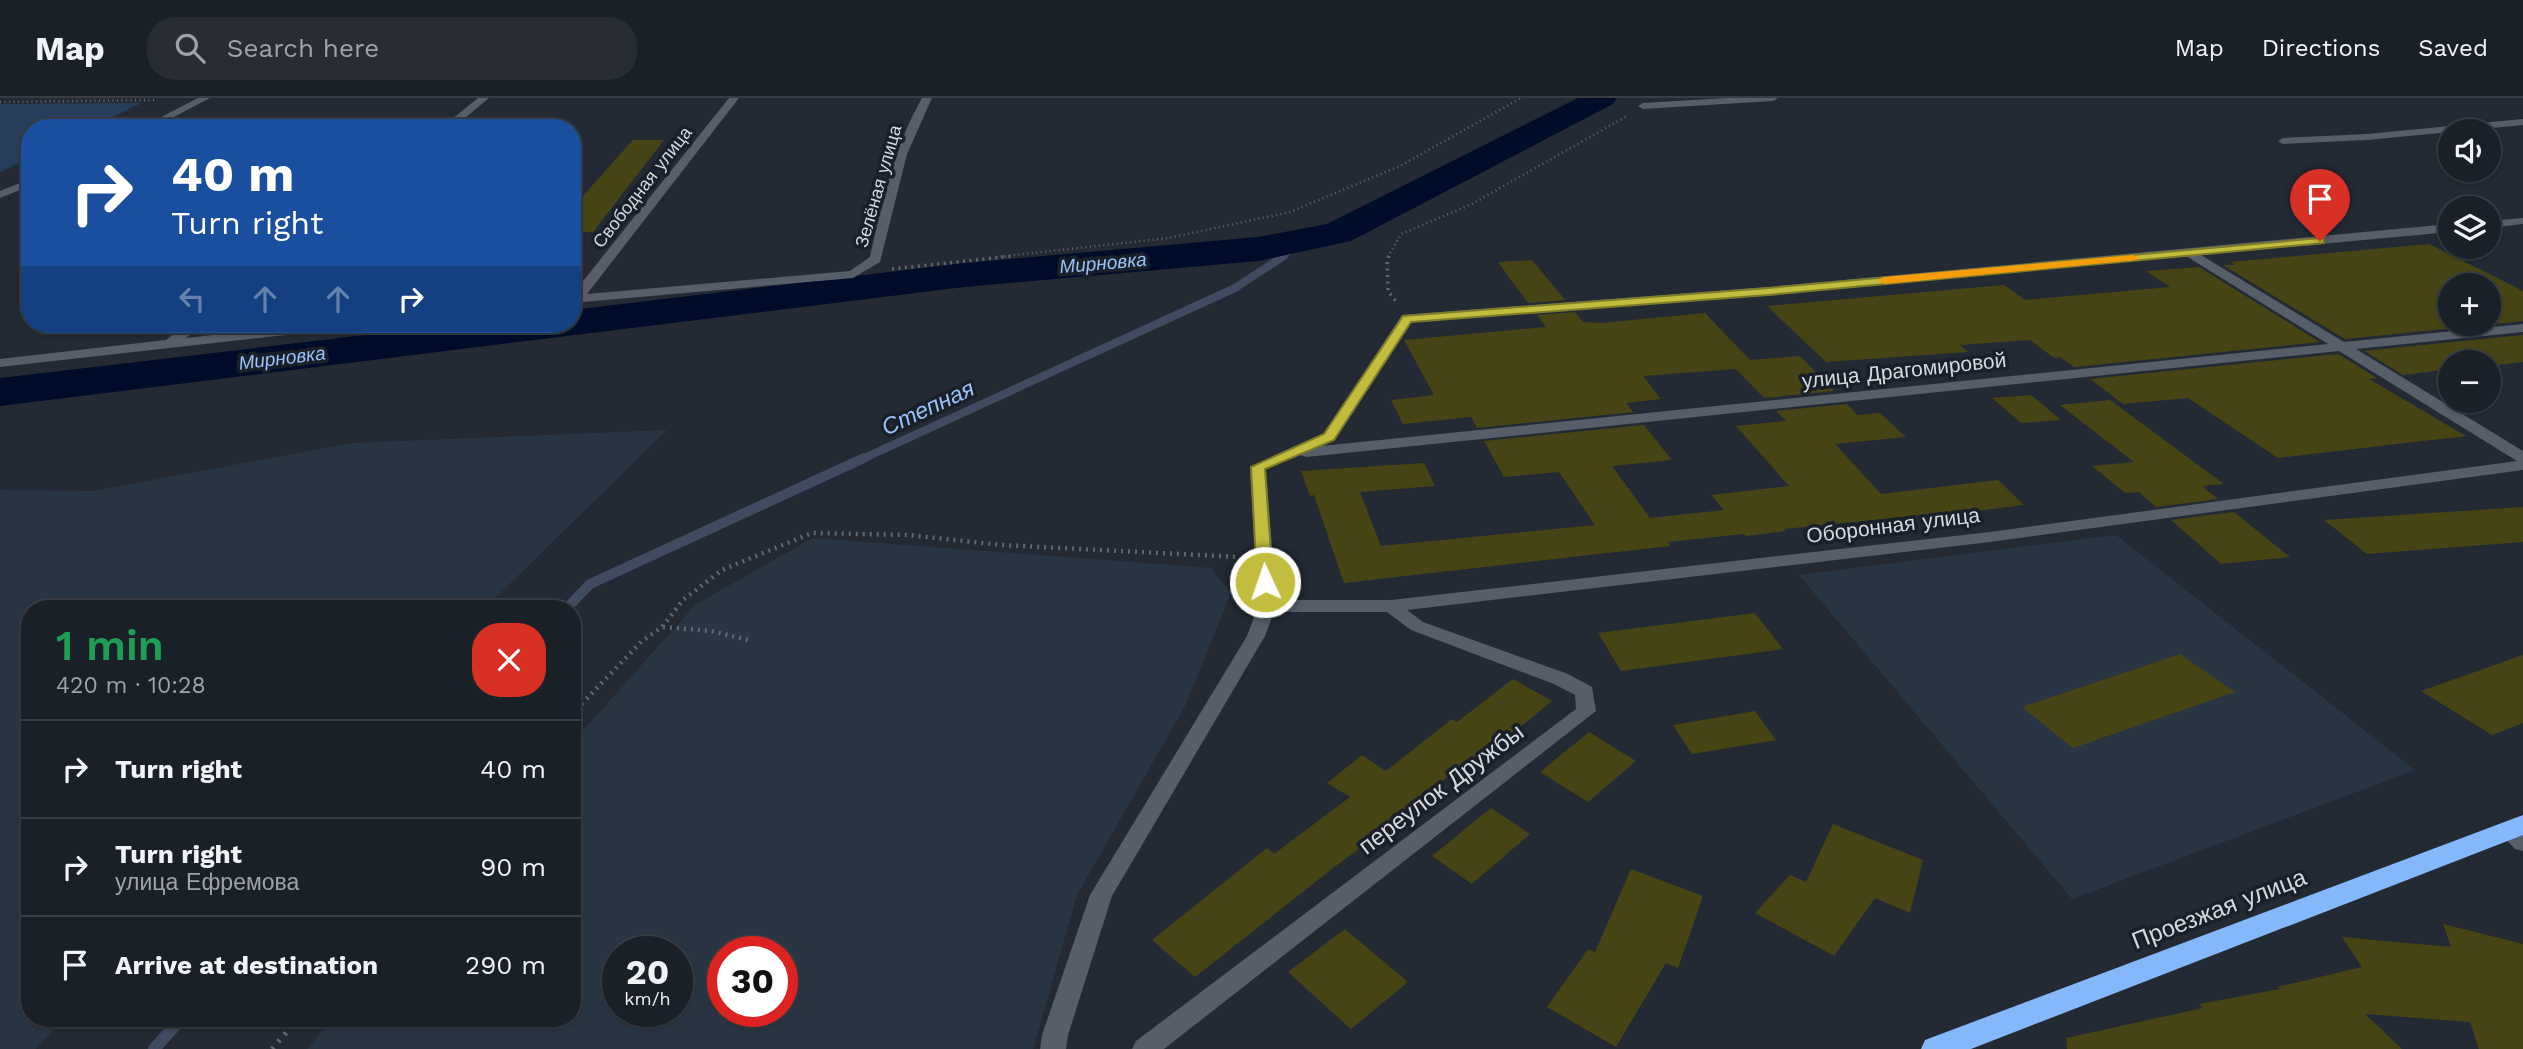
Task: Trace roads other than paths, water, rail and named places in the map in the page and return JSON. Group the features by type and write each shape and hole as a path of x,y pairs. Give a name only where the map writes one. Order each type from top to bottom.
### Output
{"highway":[{"name":"Проезжая улица","path":"1936,1049 2518,833"}],"street":[{"path":"163,119 205,98"},
{"path":"457,119 484,98"},
{"name":"Свободная улица","path":"581,291 734,98"},
{"name":"Зелёная улица","path":"581,298 853,274 876,259 886,210 917,114 927,98"},
{"path":"1643,106 1773,98"},
{"path":"2283,142 2523,122"},
{"path":"0,195 21,186"},
{"path":"2501,224 2523,221"},
{"path":"1053,1049 1055,1035 1101,895 1256,636 1267,606 1258,467 1329,437 1407,318 1768,291 2438,229"},
{"path":"2190,253 2523,458"},
{"name":"улица Драгомировой","path":"1289,454 2523,328"},
{"path":"170,344 184,333"},
{"path":"0,363 268,333"},
{"name":"Оборонная улица","path":"1267,606 1391,606 1990,537 2523,465"},
{"name":"переулок Дружбы","path":"1145,1049 1586,711 1585,692 1561,680 1417,626 1391,606"}],"waterway":[{"name":"Мирновка","path":"581,322 964,275 1258,249 1338,233 1602,98"},
{"name":"Степная","path":"1281,257 1307,240"},
{"name":"Степная","path":"860,460 1235,288 1284,256"},
{"name":"Мирновка","path":"0,392 490,333"},
{"name":"Степная","path":"575,600 590,584 864,458"},
{"name":"Степная","path":"154,1049 174,1027"}]}
